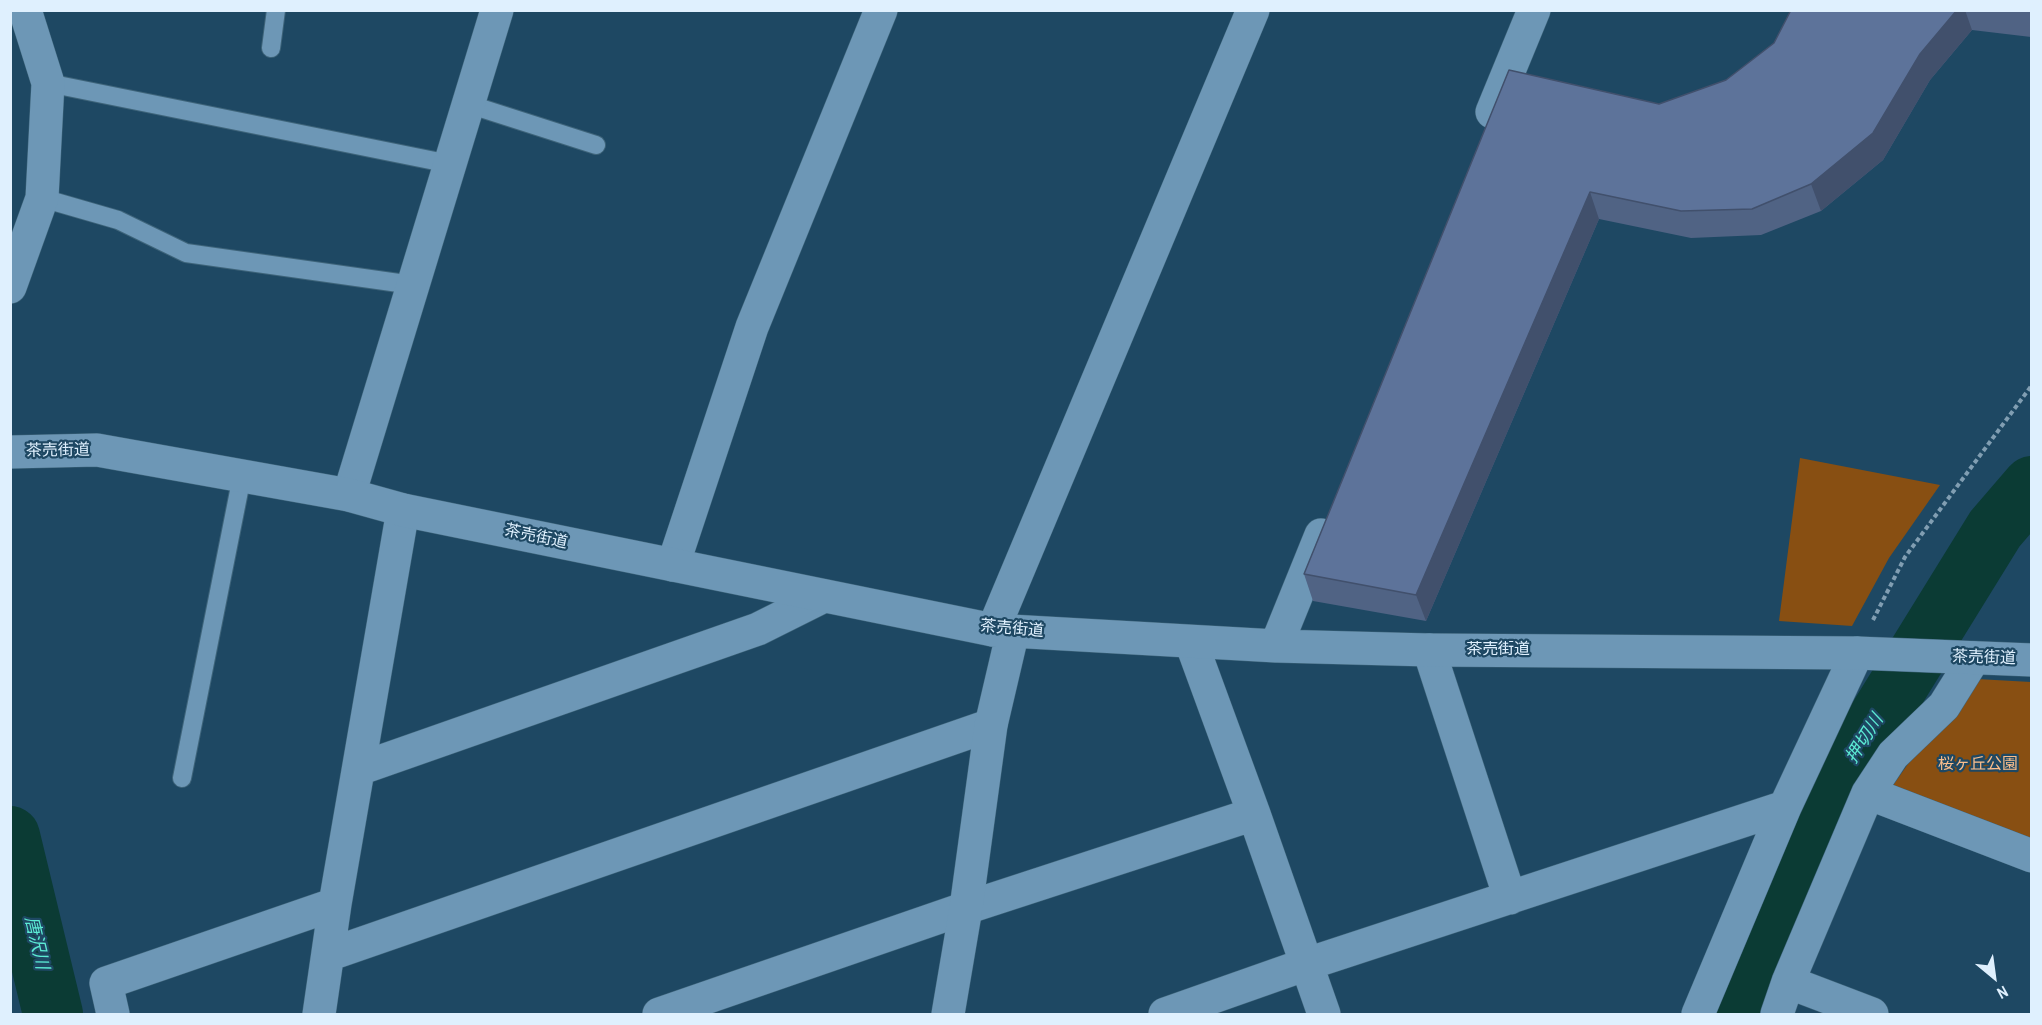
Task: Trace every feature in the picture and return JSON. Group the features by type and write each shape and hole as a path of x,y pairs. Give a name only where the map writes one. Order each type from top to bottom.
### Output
{"street":[{"path":"10,287 42,198 48,83 25,10"},
{"path":"349,495 497,10"},
{"path":"673,565 752,327 881,10"},
{"path":"948,1014 966,908 1003,630 1253,10"},
{"path":"1480,142 1534,10"},
{"name":"茶売街道","path":"10,452 97,450 349,495 403,510 1003,630 1276,646 1429,650 1868,653 2031,660"},
{"path":"1276,646 1333,503"},
{"path":"320,1014 335,904 403,510"},
{"path":"358,769 758,629 824,596"},
{"path":"1191,642 1254,814 1323,1014"},
{"path":"1429,650 1510,898"},
{"path":"1698,1014 1785,807 1868,653"},
{"path":"1777,1014 1788,982 1868,793 1893,755 1944,706 1964,657"},
{"path":"328,955 991,725"},
{"path":"1868,793 2031,856"},
{"path":"1164,1014 1307,964 1785,807"},
{"path":"659,1014 966,908 1254,814"},
{"path":"113,1014 106,983 335,904"},
{"path":"1788,982 1872,1014"}],"lane":[{"path":"271,48 276,10"},
{"path":"48,83 450,164"},
{"path":"468,104 596,145"},
{"path":"42,198 118,220 186,253 413,285"},
{"path":"182,777 242,476"}],"path":[{"path":"1868,653 1905,557 2031,385"}],"green space":[{"path":"1800,458 1940,485 1889,558 1852,626 1779,621"},
{"name":"桜ヶ丘公園","path":"1977,679 2031,682 2031,842 1891,788 1915,754"}],"building":[{"path":"1791,10 1957,10 1920,54 1873,133 1811,184 1752,209 1681,211 1590,192 1416,595 1304,574 1509,70 1659,104 1726,80 1774,43"}],"waterway":[{"name":"押切川","path":"1741,1014 1843,775 1995,529 2032,486"},
{"name":"唐沢川","path":"10,836 53,1014"}]}
